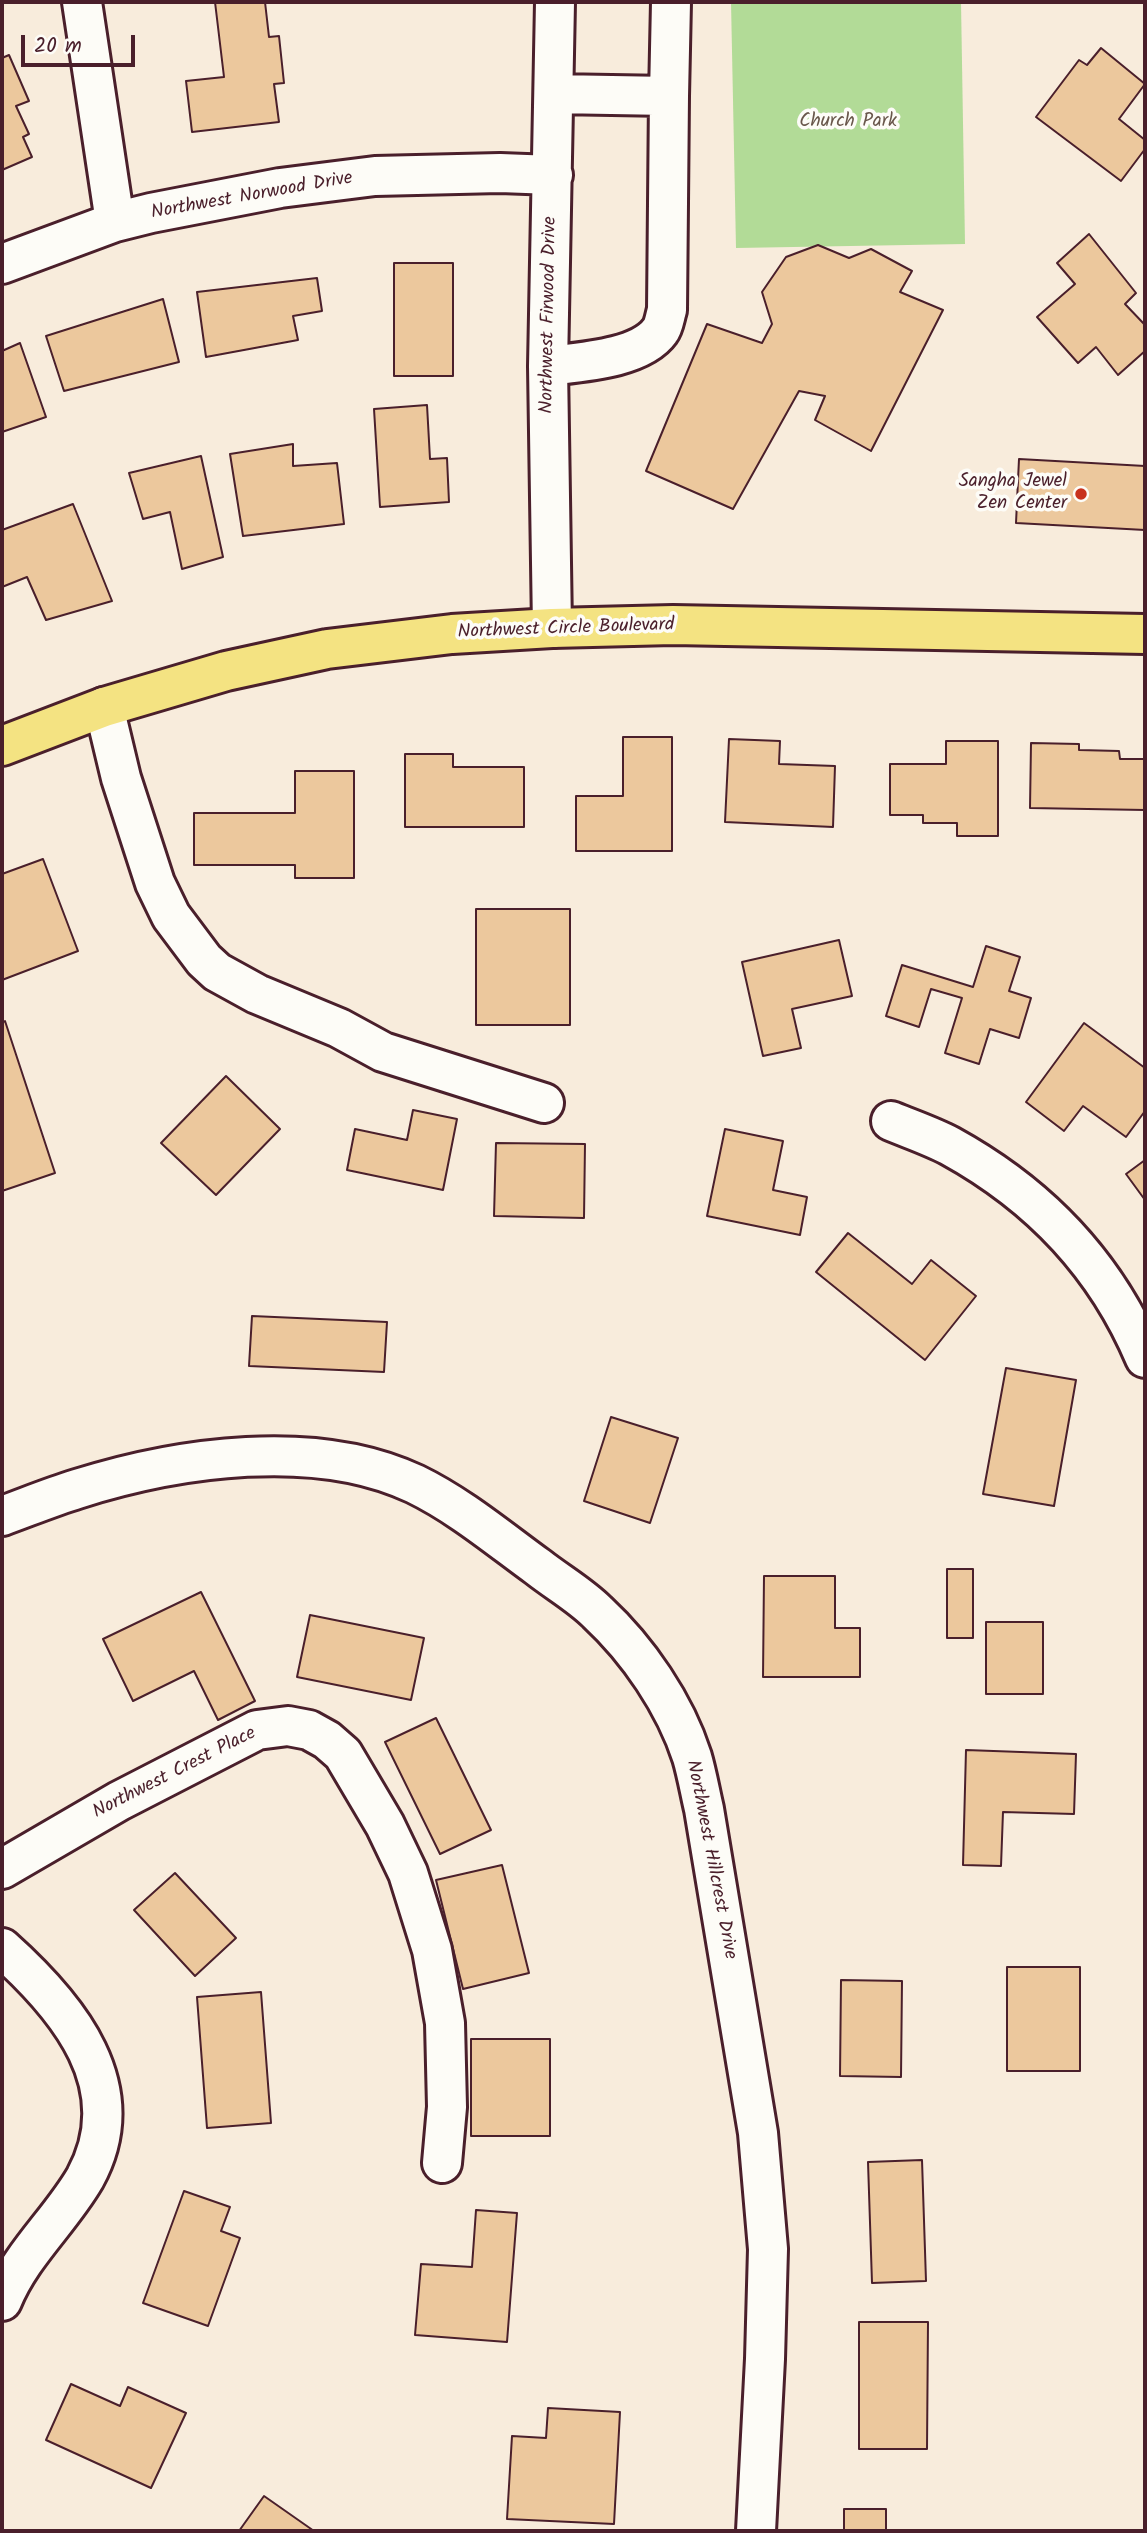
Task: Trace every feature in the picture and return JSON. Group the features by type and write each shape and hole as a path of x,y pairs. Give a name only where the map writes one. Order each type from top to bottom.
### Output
{"main road":[{"name":"Northwest Circle Boulevard","path":"2,746 104,707 226,671 327,649 452,634 673,625 1145,634"}],"street":[{"path":"82,2 116,222"},
{"name":"Northwest Firwood Drive","path":"552,628 548,366 555,2"},
{"path":"548,366 596,359 640,348 661,330 667,310 670,2"},
{"path":"554,94 669,96"},
{"name":"Northwest Norwood Drive","path":"2,264 116,222 280,188 375,176 500,173 552,175"},
{"path":"104,707 121,778 155,883 171,915 204,960 217,972 257,994 339,1028 383,1052 544,1103"},
{"path":"891,1121 948,1145 1009,1183 1067,1235 1103,1279 1131,1324 1145,1358"},
{"name":"Northwest Hillcrest Drive","path":"2,1516 77,1489 154,1469 212,1460 270,1457 340,1461 412,1483 450,1503 597,1611 640,1660 675,1716 692,1757 704,1809 758,2133 768,2249 756,2531"},
{"name":"Northwest Crest Place","path":"2,1869 119,1801 257,1730 288,1726 309,1730 327,1740 343,1754 385,1825 408,1873 432,1950 445,2023 447,2107 442,2163"},
{"path":"2,1948 66,2016 89,2051 100,2086 103,2112 100,2140 85,2177 54,2223 29,2252 8,2285 2,2301"}],"green space":[{"name":"Church Park","path":"731,2 961,2 965,244 736,248"}],"building":[{"path":"215,2 265,2 269,37 279,36 284,83 274,84 279,122 192,132 186,81 224,77"},
{"path":"1101,48 1145,84 1119,119 1145,140 1145,149 1121,181 1036,117 1079,60 1087,65"},
{"path":"9,55 29,101 16,106 29,134 23,137 32,157 2,170 2,58"},
{"path":"1089,234 1136,293 1125,304 1145,325 1145,351 1118,375 1096,347 1078,363 1037,317 1075,284 1057,263"},
{"path":"818,245 849,258 871,249 912,271 900,292 943,310 871,451 815,420 825,396 799,391 733,509 646,471 707,324 762,343 772,324 762,292 786,257"},
{"path":"394,263 453,263 453,376 394,376"},
{"path":"317,278 322,311 293,316 298,340 206,357 197,292"},
{"path":"163,299 179,362 64,391 46,336"},
{"path":"20,343 46,417 2,432 2,351"},
{"path":"427,405 430,459 447,458 449,502 380,507 374,409"},
{"path":"293,444 293,466 337,463 344,524 243,536 230,454"},
{"path":"201,456 223,557 182,569 170,512 143,519 129,473"},
{"name":"Sangha Jewel Zen Center","path":"1019,459 1145,466 1145,530 1016,523"},
{"path":"73,504 112,601 46,620 27,577 2,587 2,530"},
{"path":"623,737 672,737 672,851 576,851 576,796 623,796"},
{"path":"729,739 780,741 779,764 835,766 833,827 725,822"},
{"path":"946,741 998,741 998,836 957,836 957,823 923,823 923,815 890,815 890,764 946,764"},
{"path":"1031,743 1079,744 1079,750 1119,751 1120,759 1145,759 1145,810 1030,808"},
{"path":"405,754 453,754 453,767 524,767 524,827 405,827"},
{"path":"295,771 354,771 354,878 295,878 295,865 194,865 194,813 295,813"},
{"path":"43,859 78,951 2,980 2,874"},
{"path":"476,909 570,909 570,1025 476,1025"},
{"path":"839,940 852,996 792,1009 801,1048 763,1056 742,962"},
{"path":"986,946 1020,957 1009,991 1031,998 1019,1038 990,1029 979,1064 945,1053 962,998 931,989 919,1027 886,1016 902,965 973,987"},
{"path":"5,1021 55,1173 2,1191 2,1023"},
{"path":"1084,1023 1145,1068 1145,1111 1126,1137 1083,1106 1064,1131 1026,1102"},
{"path":"226,1076 280,1129 216,1195 161,1143"},
{"path":"413,1110 457,1119 443,1190 347,1170 355,1129 407,1140"},
{"path":"725,1129 783,1141 773,1190 807,1197 800,1235 707,1216"},
{"path":"496,1143 585,1144 584,1218 494,1216"},
{"path":"1145,1160 1145,1200 1126,1174"},
{"path":"848,1233 912,1284 931,1260 976,1296 925,1360 816,1272"},
{"path":"252,1316 387,1322 384,1372 249,1366"},
{"path":"1006,1368 1076,1380 1054,1506 983,1494"},
{"path":"611,1417 678,1438 650,1523 584,1501"},
{"path":"947,1569 973,1569 973,1638 947,1638"},
{"path":"764,1576 835,1576 835,1628 860,1628 860,1677 763,1677"},
{"path":"201,1592 255,1701 218,1720 194,1671 133,1701 103,1639"},
{"path":"310,1615 424,1638 411,1700 297,1677"},
{"path":"986,1622 1043,1622 1043,1694 986,1694"},
{"path":"436,1718 491,1830 440,1854 385,1742"},
{"path":"966,1750 1076,1754 1074,1814 1003,1812 1001,1866 963,1865"},
{"path":"502,1865 529,1973 463,1989 436,1880"},
{"path":"175,1873 236,1938 195,1976 134,1910"},
{"path":"1007,1967 1080,1967 1080,2071 1007,2071"},
{"path":"841,1980 902,1981 901,2077 840,2076"},
{"path":"261,1992 271,2123 207,2128 197,1997"},
{"path":"471,2039 550,2039 550,2136 471,2136"},
{"path":"922,2160 926,2281 872,2283 868,2162"},
{"path":"184,2191 230,2207 221,2231 240,2238 208,2326 143,2303"},
{"path":"476,2210 517,2213 507,2342 415,2335 421,2264 472,2267"},
{"path":"859,2322 928,2322 927,2449 859,2449"},
{"path":"71,2384 120,2406 128,2387 186,2413 151,2488 46,2440"},
{"path":"548,2408 620,2412 614,2524 507,2519 512,2436 546,2438"},
{"path":"264,2496 314,2531 239,2531"},
{"path":"844,2509 886,2509 886,2531 844,2531"}],"place":[{"name":"Sangha Jewel Zen Center","path":"1081,494"}]}
